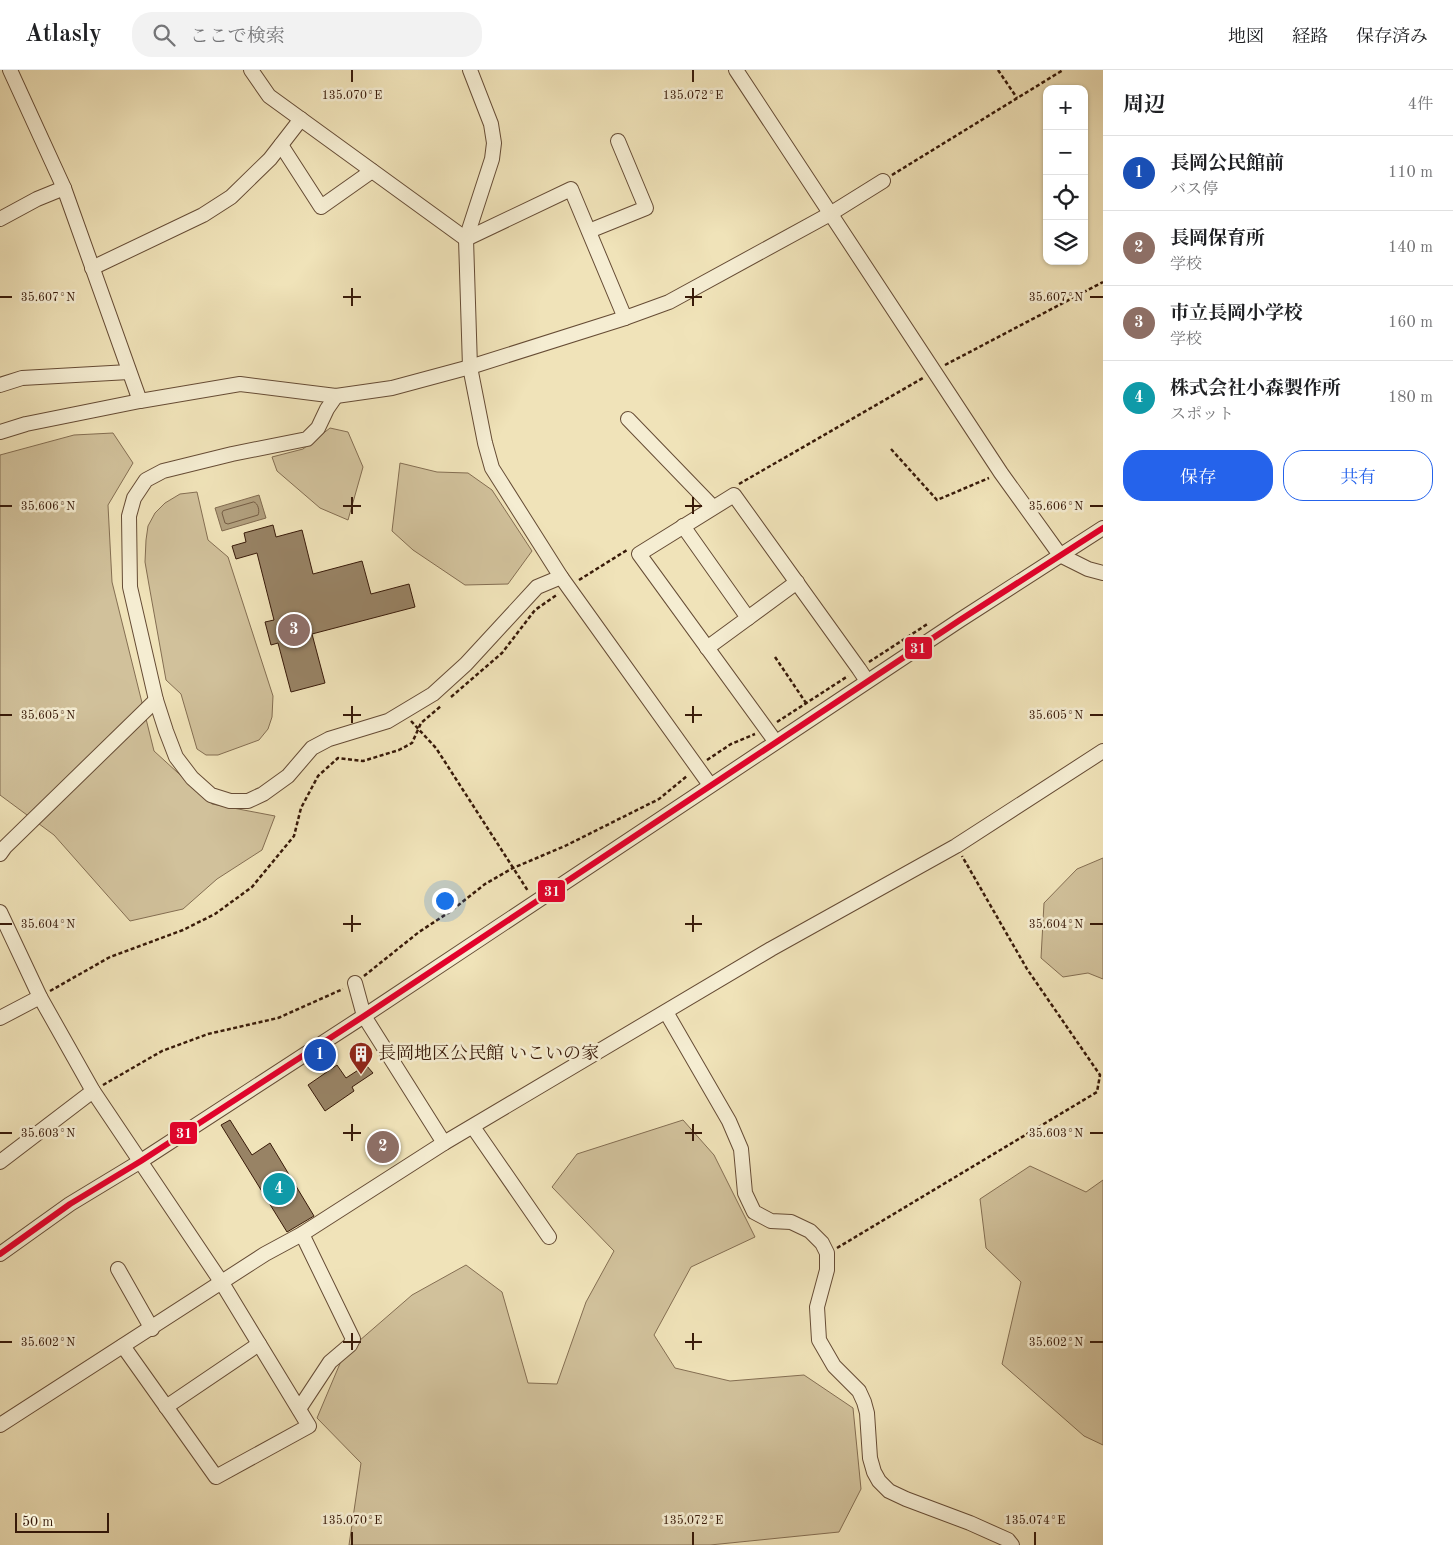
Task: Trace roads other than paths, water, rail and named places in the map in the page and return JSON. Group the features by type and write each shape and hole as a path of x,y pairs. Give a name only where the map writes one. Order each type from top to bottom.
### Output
{"street":[{"path":"10,70 64,188 140,401"},
{"path":"251,70 269,96 466,239"},
{"path":"470,70 491,124 494,142 492,159 466,239 470,367 485,444 492,468 564,582 710,785"},
{"path":"736,70 1001,473 1060,556 1088,569 1103,573"},
{"path":"92,268 203,215 231,197 270,159 301,119"},
{"path":"588,231 646,208 618,141"},
{"path":"281,145 321,207 372,171"},
{"path":"0,432 26,424 140,401 240,384 336,396 392,388 470,367 625,318 669,302 830,214 883,181"},
{"path":"0,219 36,198 64,188"},
{"path":"466,239 571,189 625,318"},
{"path":"0,385 22,378 129,372"},
{"path":"336,396 318,428 307,439 232,454 163,471 146,480 134,498 129,516 130,587 156,700 176,756 192,778 211,795 230,802 248,802 288,776 312,748 329,739 388,721 404,712 433,694 466,664 538,587 564,582"},
{"path":"628,419 713,507"},
{"path":"775,742 638,554 734,495 859,668 866,681"},
{"path":"683,526 748,618"},
{"path":"0,1254 70,1204 141,1161 364,1016 866,681 1103,528"},
{"path":"707,648 797,582"},
{"path":"0,854 156,700"},
{"path":"0,1426 265,1254 302,1234 444,1143 771,949 956,846 1103,751"},
{"path":"0,912 40,997 93,1090 222,1283 309,1426 216,1476 122,1346"},
{"path":"355,983 364,1016 444,1143"},
{"path":"0,1018 40,997"},
{"path":"666,1012 729,1121 741,1149 745,1193 754,1212 771,1221 791,1222 810,1231 822,1244 827,1253 827,1270 817,1307 819,1340 834,1366 859,1391 864,1402 867,1413 870,1458 879,1481 889,1491 970,1523 1008,1540 1012,1545"},
{"path":"0,1162 93,1090"},
{"path":"473,1127 549,1237"},
{"path":"298,1409 330,1362 350,1346 353,1339 302,1234"},
{"path":"118,1269 152,1328"},
{"path":"166,1406 259,1344"}],"water":[{"path":"259,495 266,518 222,531 215,508"}],"place":[{"name":"市立長岡小学校","path":"294,630"},
{"name":"長岡公民館前","path":"320,1055"},
{"name":"長岡地区公民館 いこいの家","path":"361,1075"},
{"name":"長岡保育所","path":"383,1147"},
{"name":"株式会社小森製作所","path":"279,1189"}]}
